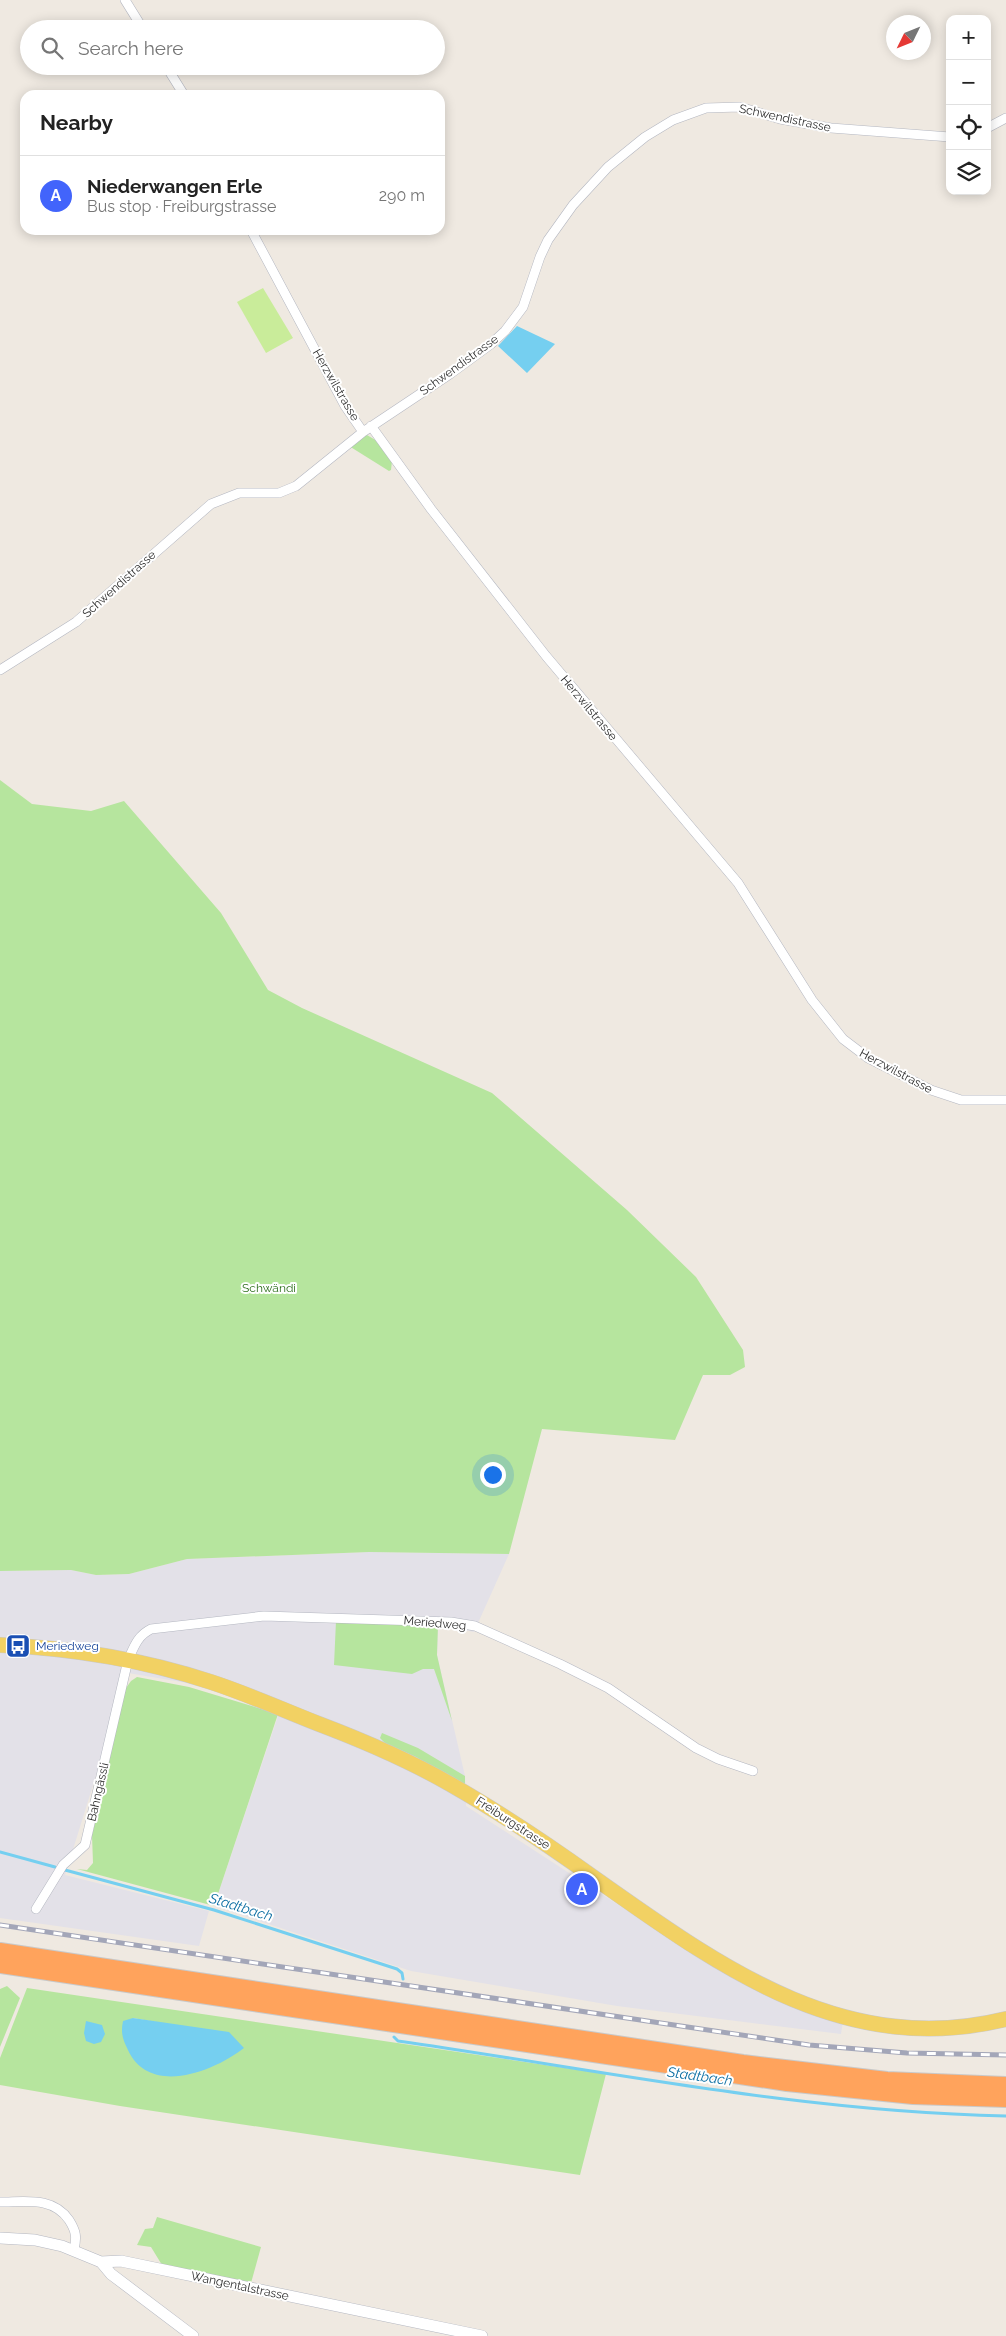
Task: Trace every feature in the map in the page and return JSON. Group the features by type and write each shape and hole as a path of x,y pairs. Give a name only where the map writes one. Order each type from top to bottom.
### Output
{"highway":[{"path":"0,1952 743,2063 887,2080 1006,2085"},
{"path":"0,1965 787,2083 904,2095 1006,2099"}],"main road":[{"name":"Freiburgstrasse","path":"0,1645 50,1649 128,1660 175,1671 248,1695 355,1737 416,1766 467,1794 532,1835 701,1952 746,1978 789,1998 840,2015 903,2026 952,2027 1006,2019"}],"street":[{"path":"124,0 137,20"},
{"path":"172,75 181,90"},
{"name":"Schwendistrasse","path":"372,426 450,374 505,331 523,307 540,257 548,240 573,204 589,185 620,157 645,137 673,120 706,108 740,107 780,119 831,128 946,137"},
{"path":"991,126 1006,118"},
{"name":"Herzwilstrasse","path":"255,235 345,406 363,432 372,426 438,516 546,656 738,883 812,1000 843,1038 868,1058 931,1090 961,1100 1006,1100"},
{"name":"Schwendistrasse","path":"0,670 76,622 211,504 239,493 279,493 296,486 363,432"},
{"name":"Meriedweg","path":"128,1660 143,1633 151,1630 231,1619 287,1616 459,1623 475,1626 511,1641 608,1688 696,1748 718,1759 753,1770"},
{"name":"Bahngässli","path":"36,1909 63,1865 85,1845 128,1660"},
{"path":"0,2202 40,2202 56,2206 64,2213 76,2234 74,2249"},
{"name":"Wangentalstrasse","path":"0,2238 35,2240 74,2249 101,2262 121,2261 482,2336"},
{"path":"101,2262 111,2274 193,2336"}],"shaded area":[{"path":"369,1552 509,1554 474,1632 438,1625 437,1655 465,1776 466,1806 643,1921 843,2021 841,2034 617,2006 411,1971 214,1906 279,1713 205,1686 128,1673 65,1875 209,1911 199,1946 0,1918 0,1571 71,1570 96,1575 129,1574 187,1559"}],"green space":[{"path":"263,288 293,338 266,353 237,302"},
{"path":"367,435 377,441 392,461 391,470 389,471 349,446 362,436"},
{"name":"Schwändi","path":"0,780 32,804 91,811 124,801 221,913 268,990 302,1008 492,1093 627,1210 696,1277 743,1350 745,1367 730,1375 703,1375 675,1440 542,1429 509,1554 369,1552 187,1559 129,1574 96,1575 71,1570 0,1571"},
{"path":"336,1621 438,1625 437,1655 452,1721 434,1669 423,1669 412,1674 334,1665"},
{"path":"137,1677 189,1687 278,1714 214,1906 77,1869 87,1870 93,1863 92,1835 126,1688"},
{"path":"382,1733 418,1748 465,1776 465,1786 416,1757 385,1743 380,1738"},
{"path":"7,1986 20,1998 0,2047 0,1989"},
{"path":"27,1988 606,2074 580,2175 120,2106 0,2085 0,2058","holes":["133,2018 156,2022 134,2060"]},
{"path":"157,2217 261,2247 251,2283 162,2265 151,2247 137,2245 145,2229 153,2228"}],"water":[{"path":"517,326 555,344 527,373 498,346"},
{"path":"133,2018 229,2032 244,2048 218,2064 202,2071 186,2075 169,2076 154,2074 141,2067 130,2054 124,2042 122,2034 123,2021"},
{"path":"86,2021 102,2025 105,2034 101,2042 94,2044 86,2041 84,2033"}],"waterway":[{"name":"Stadtbach","path":"0,1852 55,1867"},
{"name":"Stadtbach","path":"65,1870 214,1910 397,1969 402,1973 403,1979"},
{"name":"Stadtbach","path":"394,2037 398,2041 777,2098 929,2113 1006,2116"}],"railway":[{"path":"0,1925 809,2045 907,2053 1006,2055"}],"place":[{"name":"Meriedweg","path":"18,1646"},
{"name":"Niederwangen Erle","path":"582,1889"}]}
